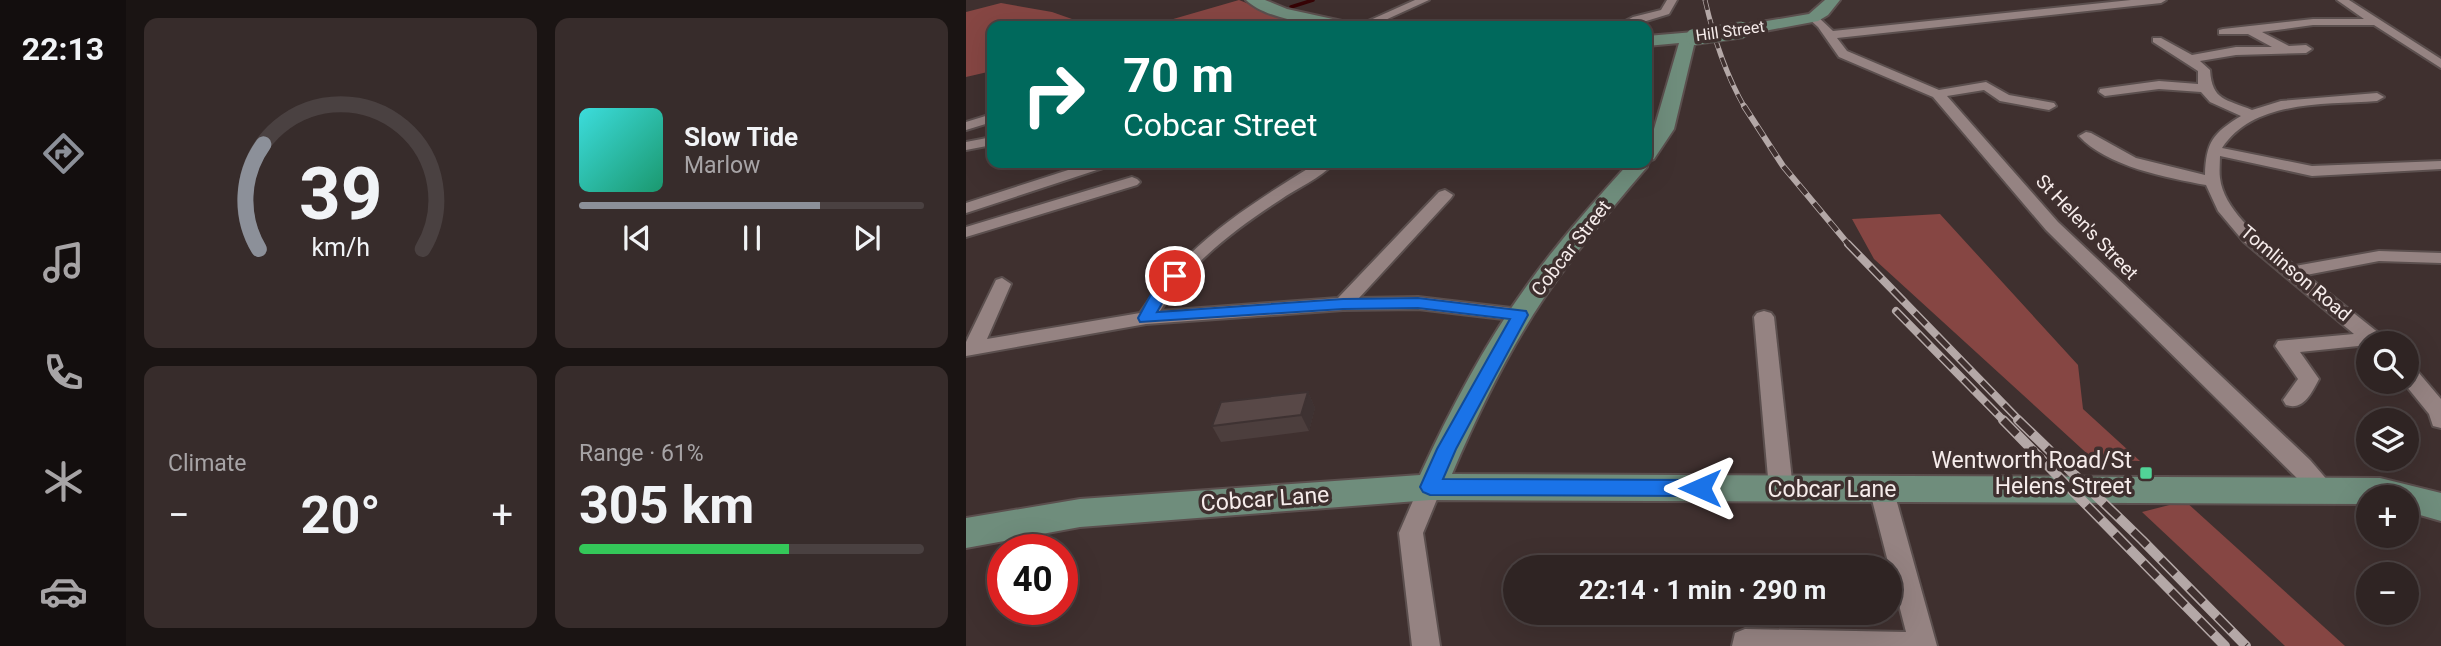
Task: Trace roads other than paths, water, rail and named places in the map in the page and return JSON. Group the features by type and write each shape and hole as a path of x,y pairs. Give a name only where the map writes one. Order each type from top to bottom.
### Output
{"main road":[{"name":"Hill Street","path":"1691,37 1743,30"}],"street":[{"path":"1253,0 1283,13 1314,21"},
{"path":"1375,21 1424,0"},
{"path":"1633,21 1665,12 1672,0"},
{"path":"1813,18 1823,12 1833,0"},
{"path":"1829,35 2161,0"},
{"path":"2342,0 2441,65"},
{"name":"Hill Street","path":"1743,30 1813,18"},
{"name":"St Helen's Street","path":"1813,18 1822,22 1832,44 1843,54 1938,94 2052,226 2323,489"},
{"path":"2223,32 2313,22 2376,22"},
{"path":"2250,30 2287,50"},
{"path":"1652,148 1664,130 1691,37"},
{"name":"Hill Street","path":"1652,41 1691,37"},
{"path":"2157,40 2190,59 2204,71 2205,88 2215,99 2251,115"},
{"path":"2190,59 2236,51 2306,50"},
{"path":"2105,92 2159,85 2205,88"},
{"path":"1938,94 1986,86 2005,99 2049,106"},
{"path":"2374,102 2357,99 2281,105 2251,115 2225,132 2213,150 2312,170 2441,165"},
{"path":"966,126 987,120"},
{"path":"2087,136 2112,154 2135,164 2166,173 2212,181"},
{"path":"966,146 987,142"},
{"name":"Tomlinson Road","path":"2213,150 2212,181 2226,211 2250,238 2363,331"},
{"path":"966,208 1089,168"},
{"path":"1146,318 1161,290 1188,262 1235,222 1319,168"},
{"name":"Cobcar Street","path":"1430,487 1447,449 1520,315 1594,215 1636,168"},
{"path":"966,232 1132,182"},
{"path":"1343,304 1445,195"},
{"path":"2294,272 2379,256 2441,258"},
{"path":"969,348 1002,284"},
{"path":"969,348 1146,318 1343,304 1418,303 1520,315"},
{"path":"1764,317 1781,489"},
{"path":"2294,400 2309,379 2285,346 2356,342"},
{"path":"2419,388 2440,415"},
{"path":"1426,646 1411,533 1430,487"},
{"name":"Cobcar Lane","path":"966,533 1080,513 1430,487 2356,490"},
{"path":"1881,488 1923,646"},
{"name":"Cobcar Lane","path":"2419,502 2441,507"},
{"path":"1745,646 1745,642 1913,646"}],"waterway":[{"path":"1291,7 1313,0"}],"railway":[{"path":"1705,0 1721,56 1744,106"},
{"path":"1744,106 1783,166 1849,245"},
{"path":"1848,244 2020,421"},
{"path":"1896,311 2004,421"},
{"path":"2003,420 2225,646"},
{"path":"2018,420 2246,646"}],"place":[{"name":"Wentworth Road/St Helens Street","path":"2146,473"}]}
